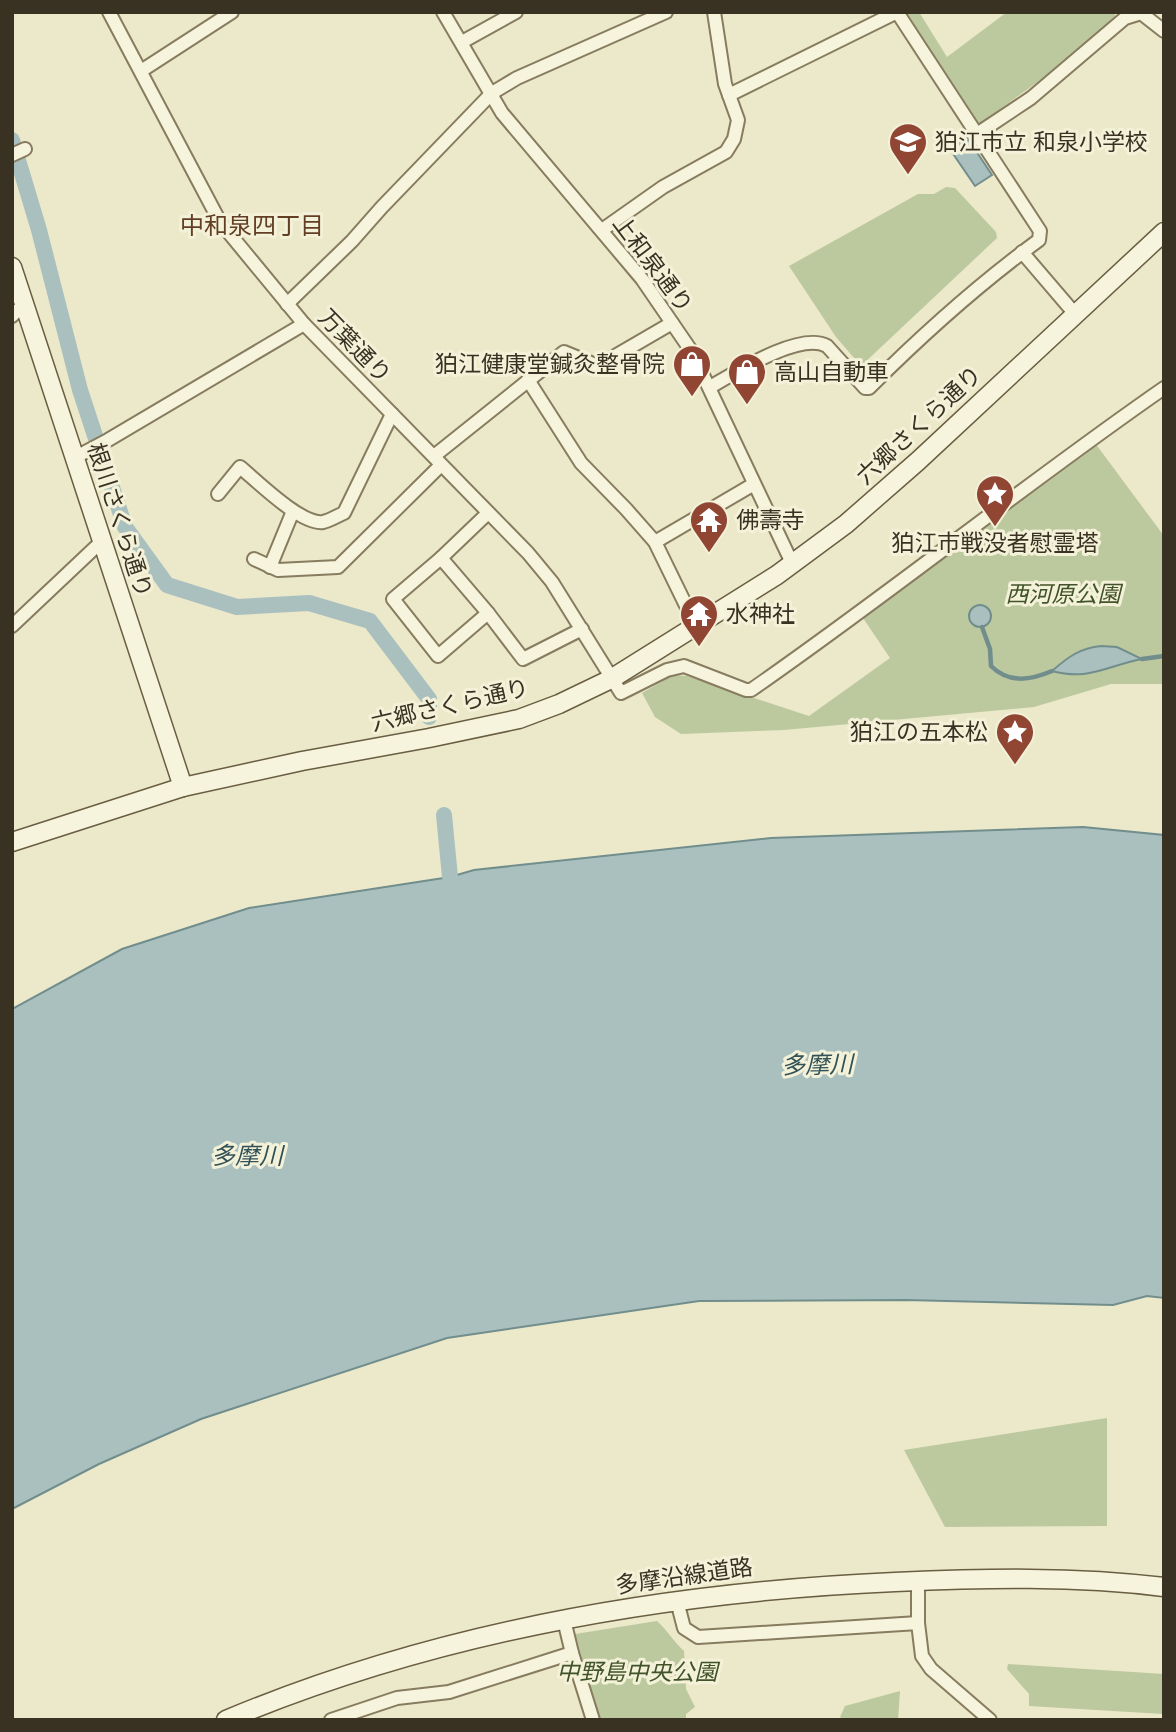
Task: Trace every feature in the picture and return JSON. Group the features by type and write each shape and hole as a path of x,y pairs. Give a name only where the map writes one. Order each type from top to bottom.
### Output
{"street":[{"name":"万葉通り","path":"109,12 220,222 304,324 528,553 552,582 611,679"},
{"path":"141,71 232,12"},
{"name":"上和泉通り","path":"443,12 502,113 642,279 692,352 792,564"},
{"path":"462,42 516,12"},
{"path":"287,304 352,241 492,93 517,78 666,12"},
{"path":"602,230 663,187 726,152 734,139 738,120 725,84 714,12"},
{"path":"710,387 786,348 820,342 827,346 865,388 869,388 902,355 1039,240 1040,231 897,12 729,95"},
{"path":"977,134 1031,98 1123,15 1142,13 1164,31"},
{"path":"12,155 25,149"},
{"name":"六郷さくら通り","path":"12,842 183,787 519,719 559,704 611,679 792,564 870,504 1164,232"},
{"path":"1022,252 1075,314"},
{"name":"根川さくら通り","path":"12,267 18,310 81,454 102,541 183,787"},
{"path":"254,559 278,570 338,567 437,460 564,352 598,366 672,323"},
{"path":"81,454 304,324"},
{"path":"528,380 581,463 655,542 696,626"},
{"path":"611,679 621,693 667,670 684,666 751,690 839,629 1087,441 1164,388"},
{"path":"218,494 240,467 293,511 312,520 323,522 344,513 392,414"},
{"path":"655,542 754,484"},
{"path":"270,567 293,511"},
{"path":"488,513 393,599 438,656 488,613"},
{"path":"12,626 102,541"},
{"path":"441,558 523,659 582,629"},
{"name":"多摩沿線道路","path":"226,1720 261,1705 395,1660 468,1639 646,1604 774,1589 1010,1577 1115,1581 1164,1587"},
{"path":"919,1581 918,1623 922,1656 931,1670 990,1720"},
{"path":"677,1601 684,1628 698,1637 918,1623"},
{"path":"564,1620 593,1720"},
{"path":"331,1720 397,1698 449,1692 572,1653"}],"green space":[{"path":"905,12 919,12 947,57 1007,12 1114,12 1115,15 1114,21 1050,73 978,125"},
{"path":"946,187 955,188 996,232 997,238 861,366 836,337 789,266 918,194 934,194"},
{"name":"西河原公園","path":"1095,443 1164,536 1164,684 1111,684 1034,707 784,730 681,734 655,717 642,693 673,675 687,676 809,716 890,658 863,618"},
{"path":"1107,1418 1107,1526 945,1527 904,1450"},
{"name":"中野島中央公園","path":"657,1621 684,1651 686,1689 695,1707 686,1714 686,1720 600,1720 575,1634"},
{"path":"1008,1664 1164,1674 1163,1714 1029,1706 1029,1694 1007,1669"},
{"path":"900,1691 898,1720 844,1720 840,1717 845,1706"}],"water":[{"path":"962,130 992,175 975,186 945,142"},
{"path":"980,605 988,608 991,616 988,624 980,627 972,624 969,616 972,608"},
{"path":"1101,646 1117,647 1142,659 1088,673 1065,674 1052,671 1075,654"},
{"name":"多摩川","path":"1083,827 1164,835 1164,1298 1147,1296 1113,1305 906,1300 699,1301 447,1338 201,1419 99,1464 12,1509 12,1009 122,949 249,908 450,877 474,870 771,838"}],"waterway":[{"path":"12,140 39,230 80,390 125,527 167,585 237,607 309,603 370,621 429,699 429,717"},
{"path":"982,627 990,649 991,666 998,672 1020,679 1052,671"},
{"path":"1142,659 1164,656"},
{"path":"444,815 450,877"}],"place":[{"name":"狛江市立 和泉小学校","path":"908,176"},
{"name":"狛江健康堂鍼灸整骨院","path":"692,398"},
{"name":"高山自動車","path":"747,406"},
{"name":"狛江市戦没者慰霊塔","path":"995,528"},
{"name":"佛壽寺","path":"709,554"},
{"name":"水神社","path":"699,648"},
{"name":"狛江の五本松","path":"1015,766"}],"district":[{"name":"中和泉四丁目","path":"252,226"}]}
